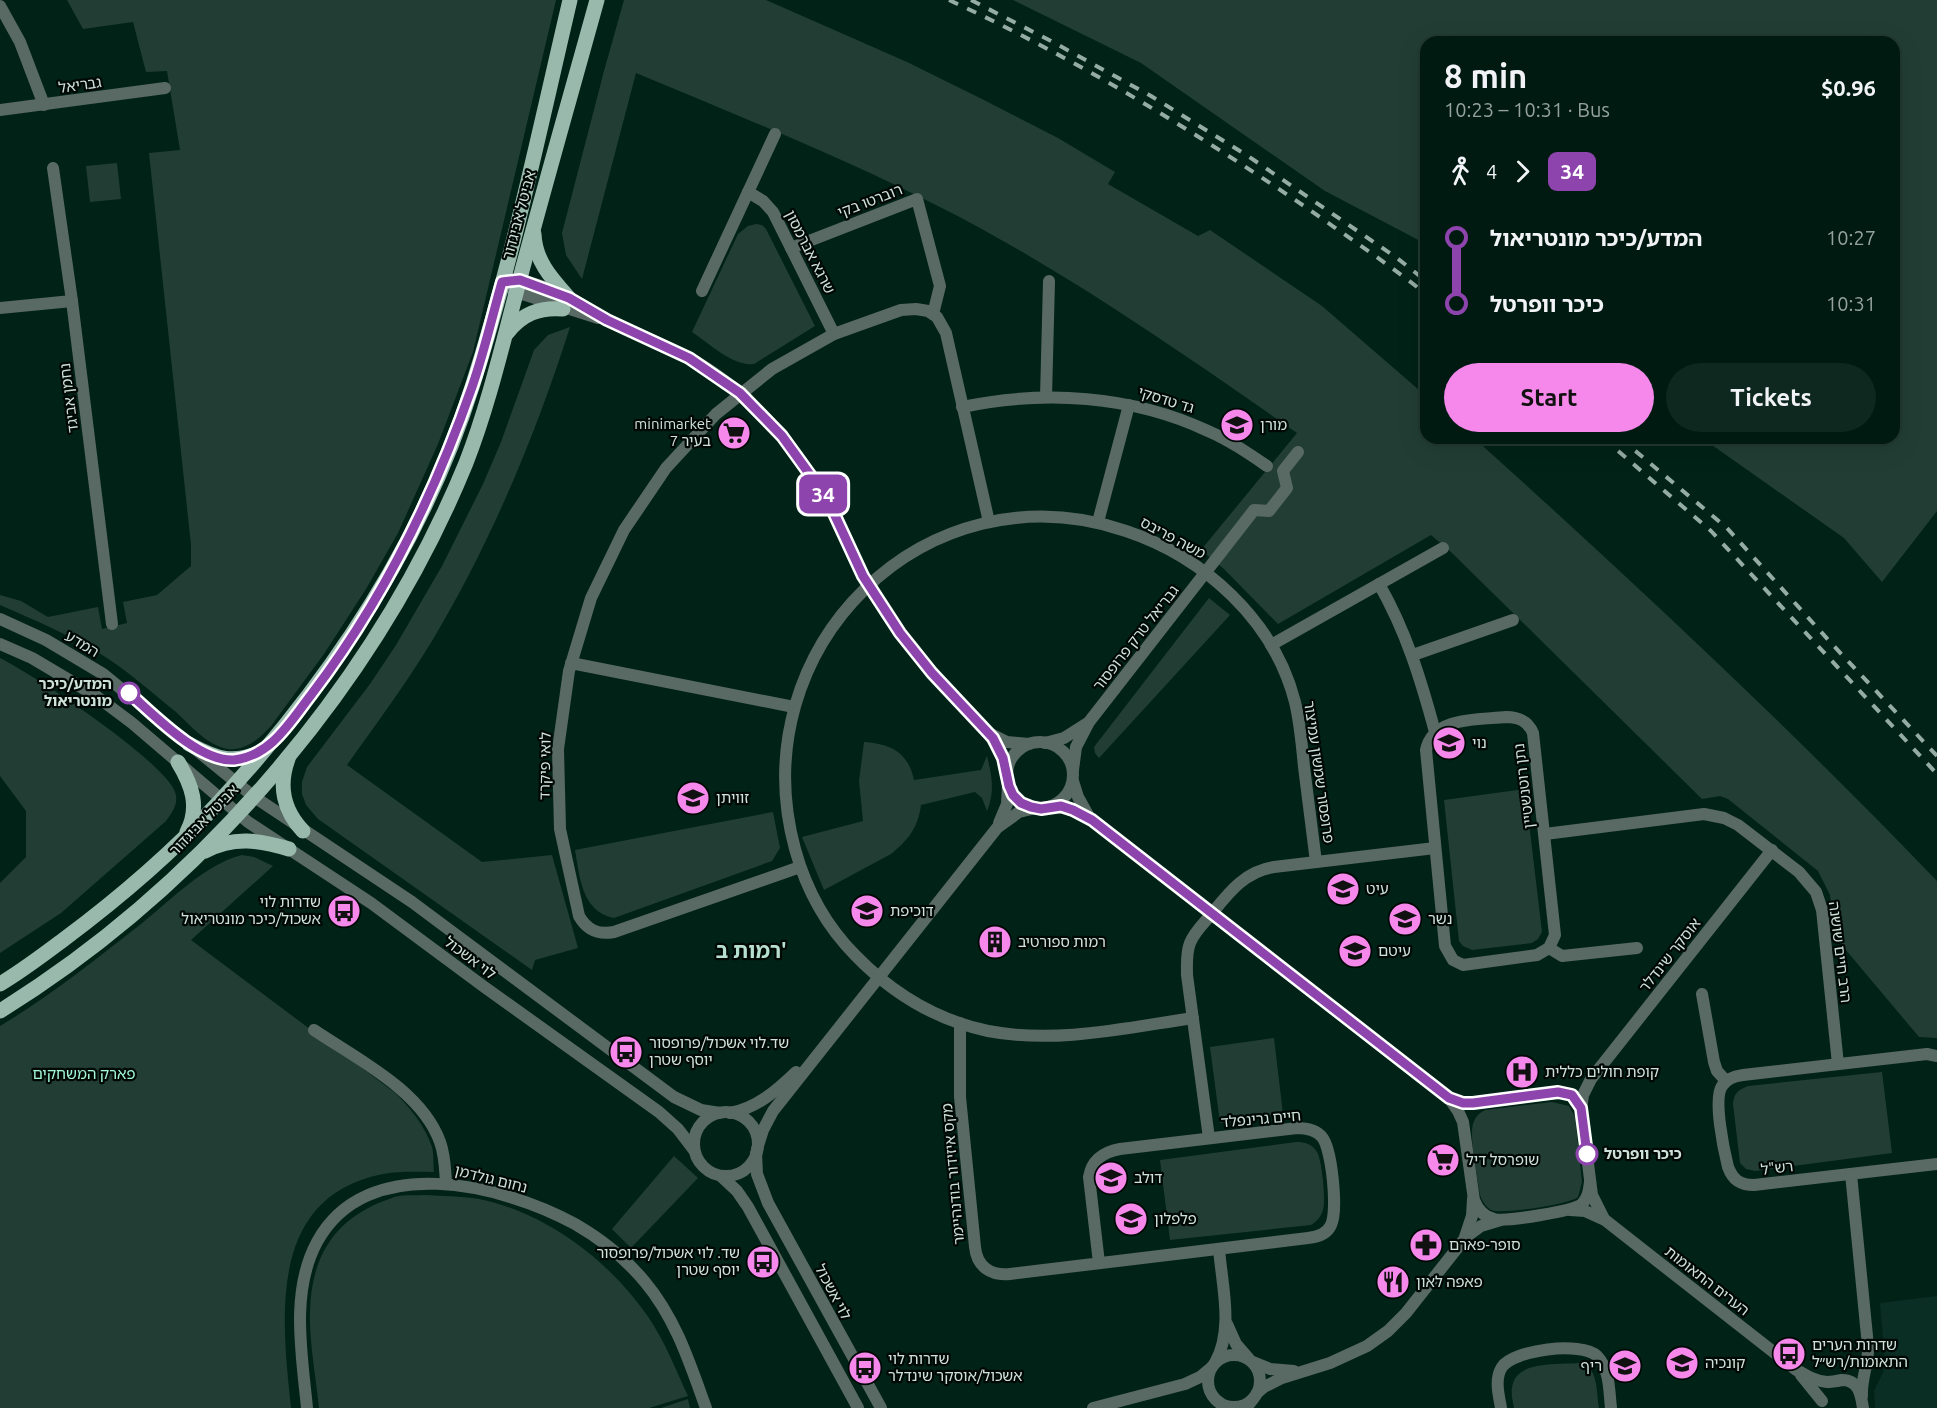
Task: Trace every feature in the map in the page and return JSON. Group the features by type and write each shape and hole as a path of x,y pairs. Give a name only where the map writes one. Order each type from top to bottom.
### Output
{"main road":[{"name":"אביטל אביגדור","path":"0,984 81,927 181,841 268,747 321,681 356,632 416,525 447,454 473,385 502,282 570,0"},
{"name":"אביטל אביגדור","path":"0,1011 44,984 112,933 193,859 290,754 335,696 370,646 400,597 432,536 466,462 491,390 597,0"},
{"path":"505,336 518,321 528,314 566,304 542,264 534,242 534,227"},
{"path":"189,744 215,757 228,760 244,758 268,747"},
{"path":"290,754 283,778 285,800 291,816 303,831"},
{"path":"178,762 191,787 194,806 192,821 181,841"},
{"path":"193,859 208,849 235,841 260,842 289,849"}],"street":[{"path":"0,6 20,42 44,105"},
{"name":"גבריאל","path":"0,110 165,88"},
{"path":"702,291 774,134"},
{"name":"נחמן אביגד","path":"53,168 112,624"},
{"name":"שרגא אברמסון","path":"748,192 771,209 834,334"},
{"name":"רוברטו בקי","path":"791,248 917,199 940,286 933,314"},
{"path":"1046,398 1049,281"},
{"path":"502,282 607,320 689,358 741,394 782,436 816,483 835,515 868,585 887,615 914,651 988,731 1000,749 1011,791 1017,799 1036,808"},
{"path":"0,308 72,301"},
{"path":"741,394 772,369 834,334 901,310 916,309 933,314 940,321 946,333 989,522"},
{"name":"לואי פיקרד","path":"741,394 716,414 666,468 624,530 591,598 568,671 558,749 560,829 576,911 586,927 598,933 614,932 800,867"},
{"name":"גד טדסקי","path":"962,407 995,401 1046,398 1089,399 1130,405 1180,419 1209,431 1266,466"},
{"path":"1098,522 1130,405"},
{"name":"גבריאל טרק פרופסור","path":"1089,722 1254,510 1269,511 1287,488 1283,471 1298,452"},
{"name":"משה פריבס","path":"877,977 845,945 819,907 800,867 788,825 784,781 786,738 794,707 814,655 838,618 868,585 902,560 935,541 969,527 1003,519 1038,516 1098,522 1140,536 1174,552 1206,573"},
{"path":"1271,645 1443,548"},
{"name":"פרופסור שמשון עמיצור","path":"1206,573 1239,603 1271,645 1290,686 1299,720 1316,862"},
{"path":"1379,584 1395,612 1413,655 1435,732 1429,741 1425,756 1444,941 1454,960 1460,964 1471,965 1531,957 1542,954 1549,948 1562,956 1637,948"},
{"name":"המדע","path":"0,619 45,640 95,669 125,690 253,796"},
{"path":"1413,655 1513,621"},
{"path":"0,644 32,658 96,696 221,800"},
{"path":"571,663 794,707"},
{"name":"נתן רוטנשטיין","path":"1435,732 1458,723 1506,717 1521,719 1527,723 1534,738 1556,932 1554,942 1549,948"},
{"path":"988,731 1007,742 1045,743 1064,738 1089,722"},
{"path":"1051,807 1064,798 1070,790 1073,756 1089,722"},
{"path":"1045,743 1054,745 1070,760 1078,797 1092,820"},
{"path":"997,828 1007,804 1007,776 1010,761 1016,752 1030,744"},
{"name":"לוי אשכול","path":"253,796 412,902 674,1097 695,1108 725,1113"},
{"name":"לוי אשכול","path":"221,800 289,849 371,903 647,1104 678,1129 694,1150"},
{"path":"825,1045 771,1095 752,1107 706,1119 699,1126 694,1140 694,1150 703,1167 721,1176 736,1175 752,1162 771,1115 825,1045 877,977 997,828 1018,812 1061,806 1092,820 1449,1098 1464,1125 1473,1197 1472,1215 1463,1241"},
{"name":"הרב חיים שושנה","path":"1545,834 1704,814 1719,816 1733,822 1772,850 1805,878 1814,888 1820,900 1838,1064"},
{"name":"פרופסור שמשון עמיצור","path":"1212,914 1235,888 1253,873 1266,868 1435,848"},
{"name":"אוסקר שינדלר","path":"1581,1112 1583,1095 1591,1079 1772,850"},
{"name":"חיים גרינפלד","path":"1099,1263 1320,1235 1328,1230 1332,1223 1334,1205 1328,1150 1324,1139 1318,1133 1306,1128 1297,1128 1209,1138 1187,975 1187,954 1195,933 1212,914"},
{"path":"877,977 921,1007 960,1023 1010,1034 1055,1036 1100,1032 1193,1018"},
{"path":"1702,994 1712,1058 1717,1071 1726,1081 1743,1074 1928,1054 1937,1056"},
{"name":"מקס איזידור בודנהיימר","path":"960,1023 960,1097 975,1247 979,1261 989,1271 1004,1274 1099,1263"},
{"path":"314,1030 393,1083 423,1112 440,1142 446,1183"},
{"name":"אוסקר שינדלר","path":"1558,1092 1575,1088 1591,1079"},
{"name":"רש\"ל","path":"1726,1081 1720,1090 1718,1101 1728,1167 1738,1182 1754,1185 1851,1174"},
{"path":"1449,1098 1463,1103 1558,1092 1572,1095 1578,1102 1581,1112 1590,1182 1595,1202 1605,1220"},
{"path":"1464,1125 1470,1112 1483,1102"},
{"path":"725,1113 739,1115 751,1125 756,1134 757,1151"},
{"path":"1099,1263 1089,1183 1096,1160 1109,1152 1120,1149 1209,1138"},
{"name":"לוי אשכול","path":"757,1151 757,1174 766,1198 881,1408"},
{"path":"1862,1403 1862,1379 1867,1364 1868,1344 1851,1174 1937,1164"},
{"path":"721,1176 745,1202 858,1408"},
{"path":"1570,1210 1586,1199 1590,1182"},
{"name":"נחום גולדמן","path":"307,1408 300,1313 306,1272 316,1243 328,1225 344,1210 363,1198 414,1184 446,1183 497,1194 548,1211 576,1225 625,1261 645,1282 677,1331 706,1408"},
{"path":"1473,1197 1477,1208 1483,1213 1493,1219 1502,1220"},
{"path":"1176,1387 1201,1391 1220,1403 1238,1407 1252,1400 1273,1382 1344,1358 1378,1339 1414,1304 1463,1241 1477,1229 1502,1220 1570,1210 1585,1211 1605,1220"},
{"name":"הערים התאומות","path":"1605,1220 1791,1366"},
{"path":"1219,1249 1226,1320 1225,1338 1209,1374 1208,1385 1220,1403"},
{"path":"1226,1320 1236,1344 1260,1376 1260,1384 1252,1400"},
{"path":"1501,1408 1498,1378 1500,1369 1506,1362 1526,1353 1572,1348 1589,1351 1601,1361 1607,1375 1611,1408"},
{"path":"1093,1408 1176,1387 1197,1379 1222,1358 1234,1355 1270,1369 1301,1372"},
{"path":"1823,1406 1826,1389 1839,1381 1855,1377 1867,1364"},
{"path":"1791,1366 1813,1378 1854,1385 1862,1403"},
{"path":"1791,1366 1811,1386 1823,1406"}],"shaded area":[{"path":"1937,1296 1937,1408 1875,1408 1874,1391 1884,1370 1885,1361 1880,1303"}],"green space":[{"path":"67,0 556,0 473,352 438,444 398,533 366,589 324,654 271,726 257,739 241,748 228,749 213,744 139,681 109,660 63,633 0,605 0,595 21,601 48,617 98,607 102,629 127,623 123,602 157,595 191,566 191,545 149,153 180,150 167,71 146,72 133,22 83,29"},
{"path":"624,0 766,0 907,62 1058,138 1115,172 1108,184 1198,236 1210,230 1322,306 1420,391 1420,444 1481,444 1710,655 1937,881 1937,1038 1919,1037 1835,937 1830,895 1818,871 1728,799 1720,796 1702,799 1431,535 1278,624 1224,569 1201,550 1297,433 1102,301 980,228 853,165 636,73 582,279 566,255 562,233"},
{"path":"1013,0 1937,0 1937,511 1882,582 1844,538 1711,444 1900,444 1900,36 1420,36 1420,241 1325,191 1141,63"},
{"path":"117,163 121,199 90,202 86,166"},
{"path":"756,224 766,229 815,326 754,364 746,364 729,358 692,332 738,234 748,226"},
{"path":"570,327 527,449 474,566 422,657 347,765 482,862 552,855 578,948 535,960 532,970 318,819 306,805 302,794 302,782 307,767 370,684 396,645 442,566 501,442 534,350 548,335"},
{"path":"1209,598 1230,615 1099,758 1094,747"},
{"path":"0,658 67,699 123,740 165,778 175,792 176,803 166,821 61,913 0,953 0,883 26,857 26,811 0,776"},
{"path":"864,742 882,745 897,751 903,756 914,780 981,770 987,756 992,784 990,804 987,811 982,798 975,792 921,805 915,827 897,849 824,890 802,837 863,821 859,781"},
{"path":"1525,789 1542,932 1532,943 1472,950 1463,946 1459,941 1444,800"},
{"path":"773,812 780,848 772,861 614,918 603,914 588,901 581,882 575,850"},
{"name":"פארק המשחקים","path":"242,855 254,857 273,866 191,940 394,1092 411,1110 425,1132 432,1147 434,1172 383,1174 345,1187 318,1208 300,1235 290,1267 285,1301 285,1338 291,1408 0,1408 0,1026 72,977 202,874"},
{"path":"1274,1038 1283,1114 1220,1123 1210,1047"},
{"path":"1882,1072 1892,1153 1755,1171 1746,1169 1740,1163 1733,1104 1737,1092 1748,1086"},
{"path":"1552,1102 1569,1106 1575,1117 1582,1182 1578,1197 1563,1203 1536,1208 1491,1210 1484,1204 1480,1195 1472,1138 1475,1119 1485,1110"},
{"path":"1296,1142 1313,1147 1320,1163 1324,1205 1321,1215 1311,1225 1170,1240 1160,1160"},
{"path":"674,1156 698,1178 631,1248 612,1229"},
{"path":"424,1195 472,1198 504,1206 529,1215 575,1242 616,1277 649,1318 688,1396 649,1408 319,1408 310,1312 316,1272 322,1255 342,1227 356,1215 396,1197"},
{"path":"1579,1363 1585,1365 1593,1374 1599,1408 1514,1408 1512,1388 1515,1379 1521,1373 1529,1368 1549,1364"},
{"path":"688,1399 690,1408 661,1408"}],"railway":[{"path":"949,0 1041,45 1175,122 1304,206 1420,289"},
{"path":"971,0 1151,96 1248,156 1420,276"},
{"path":"1610,444 1711,531 1937,774"},
{"path":"1627,444 1727,528 1937,756"}],"bus line":[{"name":"34","path":"129,693 189,744 215,757 228,760 244,758 268,747 296,715 356,632 416,525 447,454 473,385 502,282 520,280 569,298 607,320 689,358 740,393 762,414 800,459 831,507 863,576 887,615 928,667 993,738 1000,749 1009,786 1013,795 1021,803 1041,809 1065,807 1092,820 1449,1098 1463,1103 1480,1103 1558,1092 1572,1095 1581,1108 1587,1154"}],"place":[{"name":"מורן","path":"1237,425"},
{"name":"minimarket 7 בעיר","path":"734,433"},
{"name":"המדע/כיכר מונטריאול","path":"129,693"},
{"name":"נוי","path":"1449,743"},
{"name":"זוויתן","path":"693,798"},
{"name":"עיט","path":"1343,889"},
{"name":"שדרות לוי אשכול/כיכר מונטריאול","path":"344,911"},
{"name":"דוכיפת","path":"867,911"},
{"name":"נשר","path":"1405,919"},
{"name":"רמות ספורטיב","path":"995,942"},
{"name":"עיטם","path":"1355,951"},
{"name":"שד.לוי אשכול/פרופסור יוסף שטרן","path":"626,1052"},
{"name":"קופת חולים כללית","path":"1522,1072"},
{"name":"כיכר וופרטל","path":"1587,1154"},
{"name":"שופרסל דיל","path":"1443,1160"},
{"name":"דולב","path":"1111,1178"},
{"name":"פלפלון","path":"1131,1219"},
{"name":"סופר-פארם","path":"1426,1245"},
{"name":"שד. לוי אשכול/פרופסור יוסף שטרן","path":"763,1262"},
{"name":"פאפה לאון","path":"1393,1282"},
{"name":"שדרות הערים התאומות/רש״ל","path":"1789,1354"},
{"name":"קונכיה","path":"1682,1363"},
{"name":"ריף","path":"1625,1366"},
{"name":"שדרות לוי אשכול/אוסקר שינדלר","path":"865,1368"}],"district":[{"name":"רמות ב'","path":"751,951"}]}
